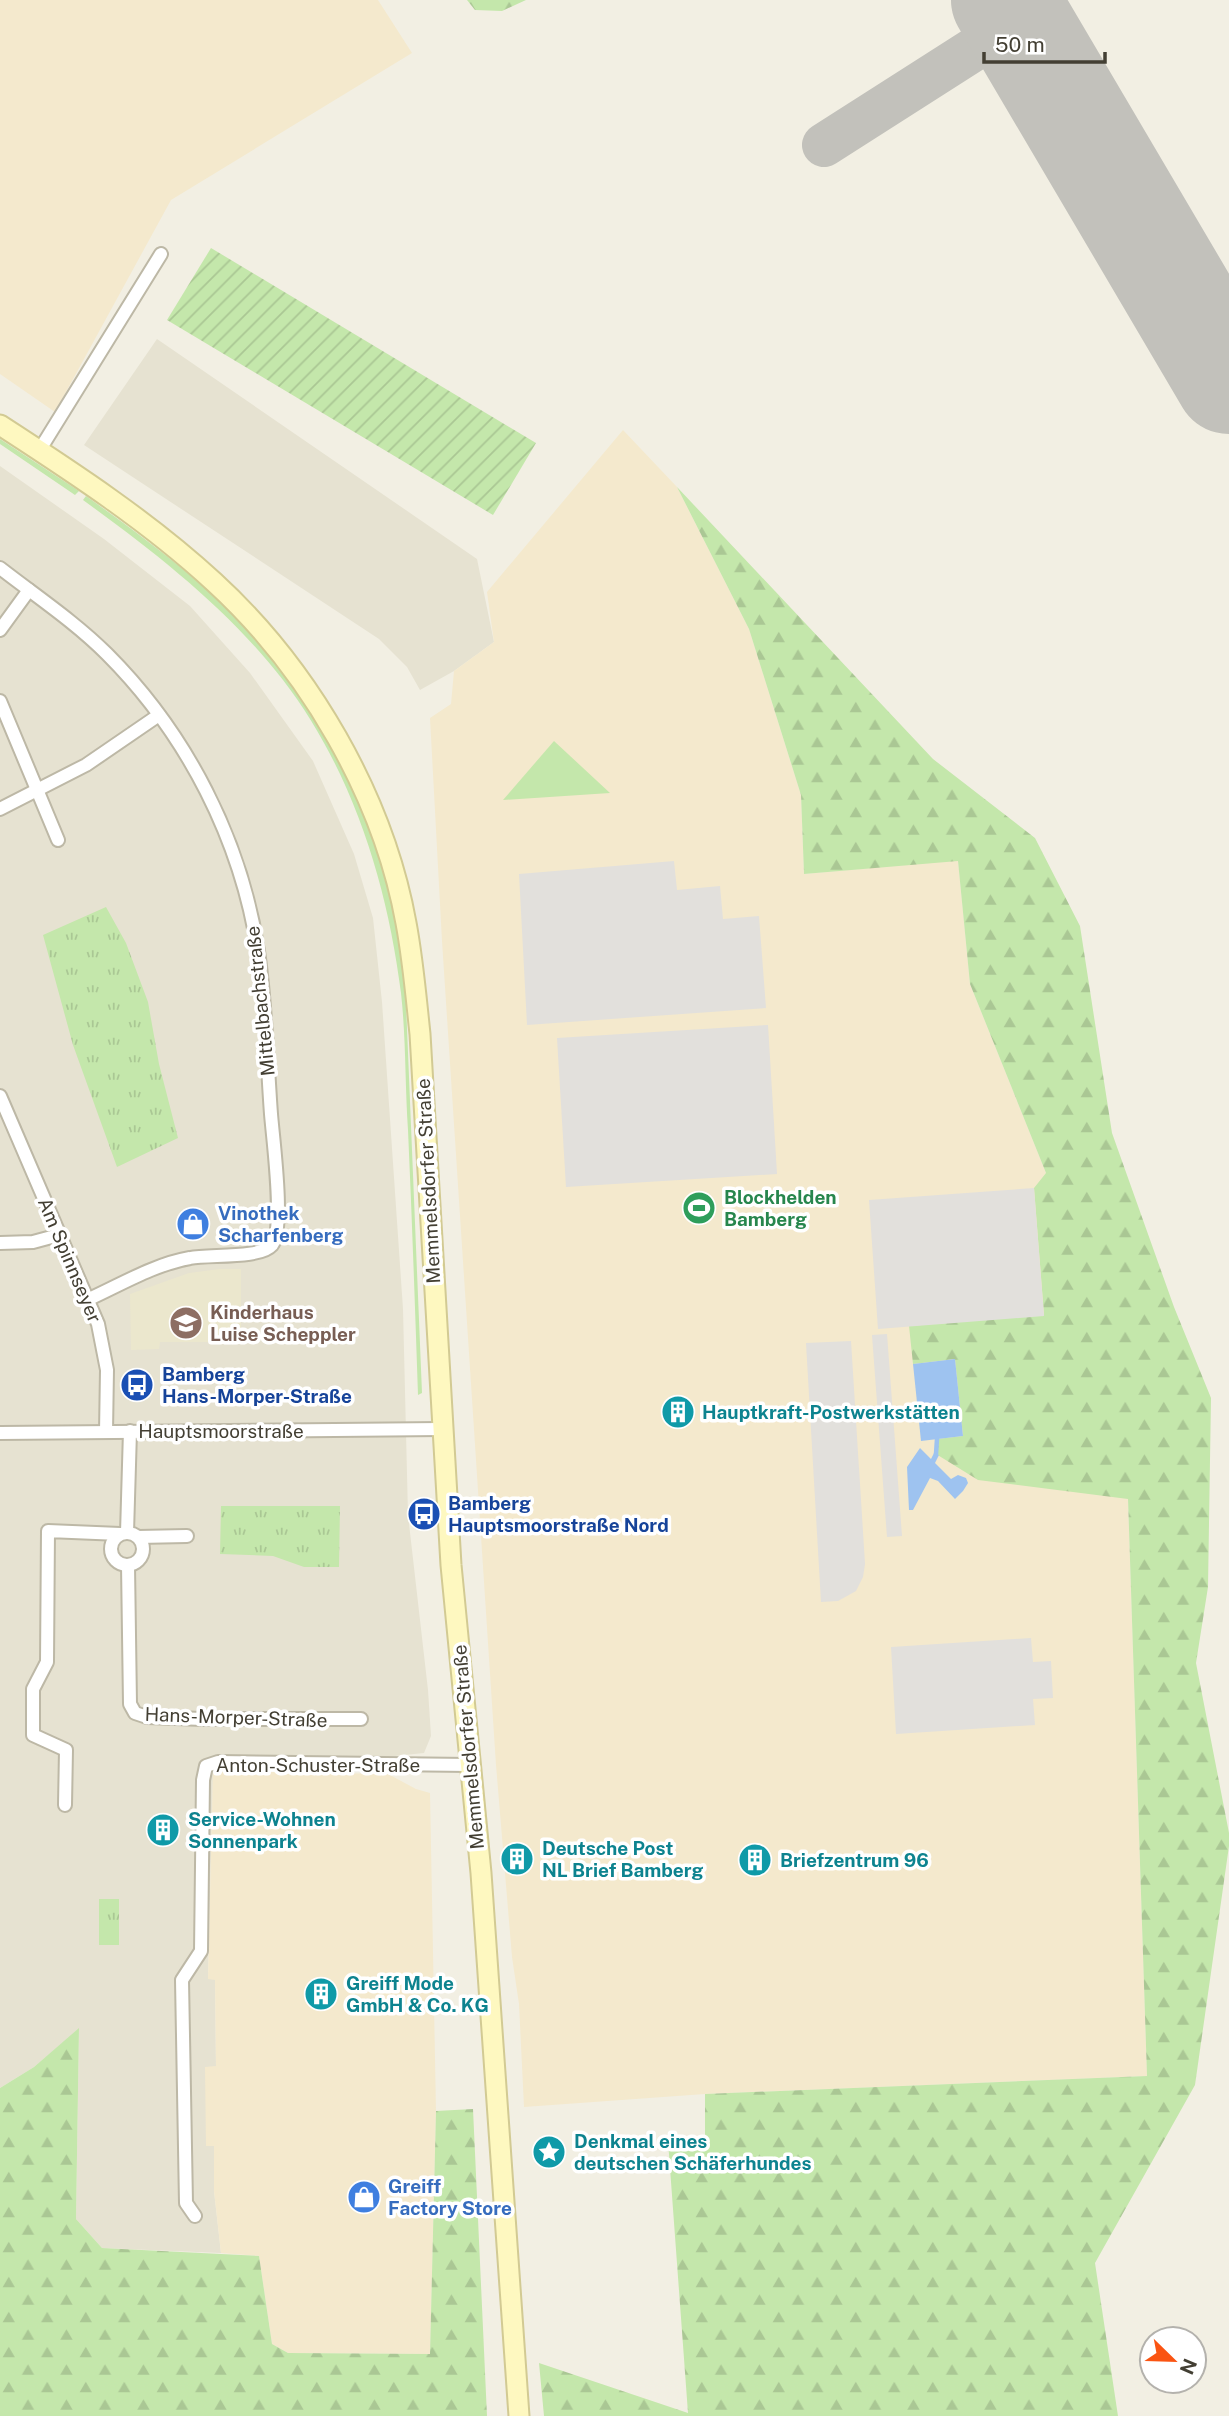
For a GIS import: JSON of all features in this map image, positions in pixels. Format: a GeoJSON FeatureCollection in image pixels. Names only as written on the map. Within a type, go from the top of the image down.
{"type":"FeatureCollection","features":[{"type":"Feature","properties":{"kind":"main road","name":"Memmelsdorfer Straße"},"geometry":{"type":"LineString","coordinates":[[0,425],[137,519],[204,573],[246,614],[311,695],[342,747],[365,794],[397,883],[414,972],[420,1034],[451,1565],[481,1872],[486,1976],[519,2416]]}},
{"type":"Feature","properties":{"kind":"street"},"geometry":{"type":"LineString","coordinates":[[39,452],[161,254]]}},
{"type":"Feature","properties":{"kind":"street","name":"Mittelbachstraße"},"geometry":{"type":"LineString","coordinates":[[0,568],[105,652],[159,715],[197,774],[231,844],[258,953],[278,1228],[274,1243],[262,1252],[190,1257],[87,1300]]}},
{"type":"Feature","properties":{"kind":"street"},"geometry":{"type":"LineString","coordinates":[[0,630],[29,590]]}},
{"type":"Feature","properties":{"kind":"street"},"geometry":{"type":"LineString","coordinates":[[0,701],[58,840]]}},
{"type":"Feature","properties":{"kind":"street"},"geometry":{"type":"LineString","coordinates":[[0,809],[86,765],[159,715]]}},
{"type":"Feature","properties":{"kind":"street","name":"Am Spinnseyer"},"geometry":{"type":"LineString","coordinates":[[0,1096],[98,1324],[105,1352],[106,1432]]}},
{"type":"Feature","properties":{"kind":"street"},"geometry":{"type":"LineString","coordinates":[[0,1242],[33,1242],[59,1235]]}},
{"type":"Feature","properties":{"kind":"street","name":"Hauptsmoorstraße"},"geometry":{"type":"LineString","coordinates":[[0,1433],[442,1429]]}},
{"type":"Feature","properties":{"kind":"street","name":"Hans-Morper-Straße"},"geometry":{"type":"LineString","coordinates":[[128,1565],[140,1559],[143,1549],[129,1535],[130,1431]]}},
{"type":"Feature","properties":{"kind":"street"},"geometry":{"type":"LineString","coordinates":[[65,1805],[66,1750],[33,1735],[33,1689],[47,1662],[48,1531],[187,1536]]}},
{"type":"Feature","properties":{"kind":"street","name":"Hans-Morper-Straße"},"geometry":{"type":"LineString","coordinates":[[128,1565],[115,1559],[111,1549],[112,1542],[129,1535]]}},
{"type":"Feature","properties":{"kind":"street","name":"Hans-Morper-Straße"},"geometry":{"type":"LineString","coordinates":[[128,1565],[130,1704],[135,1713],[148,1717],[203,1719],[361,1719]]}},
{"type":"Feature","properties":{"kind":"street","name":"Anton-Schuster-Straße"},"geometry":{"type":"LineString","coordinates":[[195,2216],[186,2203],[182,1980],[201,1951],[203,1780],[206,1766],[218,1762],[470,1765]]}},
{"type":"Feature","properties":{"kind":"shaded area"},"geometry":{"type":"Polygon","coordinates":[[[0,0],[378,0],[412,53],[171,200],[55,412],[0,374],[0,0]]]}},
{"type":"Feature","properties":{"kind":"shaded area"},"geometry":{"type":"Polygon","coordinates":[[[157,339],[477,559],[494,642],[454,671],[420,690],[407,667],[379,639],[84,445],[157,339]]]}},
{"type":"Feature","properties":{"kind":"shaded area"},"geometry":{"type":"Polygon","coordinates":[[[623,430],[677,487],[749,629],[801,795],[804,874],[958,860],[970,984],[1046,1173],[1128,1499],[1147,2076],[705,2094],[524,2107],[519,2004],[512,1957],[496,1765],[430,718],[451,704],[454,671],[494,642],[487,592],[623,430]]]}},
{"type":"Feature","properties":{"kind":"shaded area"},"geometry":{"type":"Polygon","coordinates":[[[0,466],[104,539],[190,606],[250,673],[313,761],[354,854],[373,918],[382,1002],[403,1309],[408,1515],[431,1736],[424,1753],[385,1757],[223,1755],[213,1771],[208,1979],[215,1979],[216,2067],[206,2067],[207,2146],[214,2146],[214,2191],[221,2253],[102,2248],[76,2219],[79,2029],[34,2067],[0,2088],[0,466]]]}},
{"type":"Feature","properties":{"kind":"shaded area"},"geometry":{"type":"Polygon","coordinates":[[[674,861],[677,890],[720,886],[723,919],[759,916],[766,1008],[527,1025],[519,874],[674,861]]]}},
{"type":"Feature","properties":{"kind":"shaded area"},"geometry":{"type":"Polygon","coordinates":[[[768,1025],[777,1174],[566,1187],[557,1038],[768,1025]]]}},
{"type":"Feature","properties":{"kind":"shaded area"},"geometry":{"type":"Polygon","coordinates":[[[1034,1188],[1044,1316],[878,1329],[869,1200],[1034,1188]]]}},
{"type":"Feature","properties":{"kind":"shaded area","name":"Kinderhaus Luise Scheppler"},"geometry":{"type":"Polygon","coordinates":[[[241,1269],[241,1342],[160,1342],[159,1349],[131,1350],[130,1294],[189,1273],[241,1269]]]}},
{"type":"Feature","properties":{"kind":"shaded area"},"geometry":{"type":"Polygon","coordinates":[[[887,1334],[902,1536],[887,1537],[872,1335],[887,1334]]]}},
{"type":"Feature","properties":{"kind":"shaded area"},"geometry":{"type":"Polygon","coordinates":[[[851,1341],[865,1564],[863,1577],[856,1591],[838,1601],[821,1602],[806,1343],[851,1341]]]}},
{"type":"Feature","properties":{"kind":"shaded area"},"geometry":{"type":"Polygon","coordinates":[[[1031,1638],[1033,1662],[1051,1661],[1053,1698],[1033,1699],[1035,1725],[896,1734],[891,1647],[1031,1638]]]}},
{"type":"Feature","properties":{"kind":"shaded area"},"geometry":{"type":"Polygon","coordinates":[[[213,1771],[388,1774],[416,1789],[430,1793],[436,2111],[430,2354],[288,2353],[272,2344],[259,2256],[221,2253],[214,2191],[214,2146],[206,2146],[205,2067],[216,2066],[215,1980],[208,1979],[213,1771]]]}},
{"type":"Feature","properties":{"kind":"green space"},"geometry":{"type":"Polygon","coordinates":[[[467,0],[526,0],[502,11],[475,10],[467,0]]]}},
{"type":"Feature","properties":{"kind":"green space"},"geometry":{"type":"Polygon","coordinates":[[[211,248],[536,443],[493,515],[167,320],[211,248]]]}},
{"type":"Feature","properties":{"kind":"green space"},"geometry":{"type":"Polygon","coordinates":[[[0,439],[79,491],[75,495],[0,444],[0,439]]]}},
{"type":"Feature","properties":{"kind":"green space"},"geometry":{"type":"Polygon","coordinates":[[[677,487],[933,759],[1035,838],[1080,926],[1112,1133],[1174,1307],[1211,1398],[1208,1587],[1196,1663],[1229,1833],[1229,1846],[1195,2085],[1095,2263],[1118,2416],[544,2416],[539,2363],[688,2413],[668,2141],[705,2137],[705,2094],[1147,2076],[1128,1499],[978,1480],[936,1454],[937,1439],[963,1436],[955,1359],[913,1364],[909,1326],[1044,1315],[1034,1188],[1046,1173],[970,984],[958,861],[804,874],[801,795],[749,629],[677,487]]]}},
{"type":"Feature","properties":{"kind":"green space"},"geometry":{"type":"Polygon","coordinates":[[[86,496],[194,579],[260,642],[289,679],[339,761],[376,850],[399,940],[406,1004],[422,1393],[418,1395],[401,993],[386,910],[363,829],[329,751],[283,680],[262,654],[190,583],[83,500],[86,496]]]}},
{"type":"Feature","properties":{"kind":"green space"},"geometry":{"type":"Polygon","coordinates":[[[554,741],[610,793],[503,800],[554,741]]]}},
{"type":"Feature","properties":{"kind":"green space"},"geometry":{"type":"Polygon","coordinates":[[[106,907],[126,943],[148,1002],[159,1064],[178,1138],[117,1167],[73,1045],[43,935],[106,907]]]}},
{"type":"Feature","properties":{"kind":"green space"},"geometry":{"type":"Polygon","coordinates":[[[221,1506],[340,1506],[339,1567],[304,1567],[273,1556],[220,1554],[221,1506]]]}},
{"type":"Feature","properties":{"kind":"green space"},"geometry":{"type":"Polygon","coordinates":[[[99,1899],[119,1899],[119,1945],[99,1945],[99,1899]]]}},
{"type":"Feature","properties":{"kind":"green space"},"geometry":{"type":"Polygon","coordinates":[[[79,2028],[76,2219],[102,2248],[259,2256],[272,2344],[288,2353],[430,2354],[436,2111],[473,2109],[487,2416],[0,2416],[0,2088],[34,2067],[79,2028]]]}},
{"type":"Feature","properties":{"kind":"water"},"geometry":{"type":"Polygon","coordinates":[[[955,1359],[963,1436],[921,1441],[913,1364],[955,1359]]]}},
{"type":"Feature","properties":{"kind":"water"},"geometry":{"type":"Polygon","coordinates":[[[920,1448],[931,1459],[934,1453],[939,1455],[935,1463],[951,1479],[958,1475],[966,1478],[968,1483],[955,1499],[938,1481],[930,1478],[913,1510],[909,1510],[907,1467],[920,1448]]]}},
{"type":"Feature","properties":{"kind":"waterway"},"geometry":{"type":"LineString","coordinates":[[936,1454],[937,1439]]}},
{"type":"Feature","properties":{"kind":"taxiway"},"geometry":{"type":"LineString","coordinates":[[1002,0],[1001,21],[990,39],[1006,38],[1018,41],[1041,60]]}},
{"type":"Feature","properties":{"kind":"taxiway"},"geometry":{"type":"LineString","coordinates":[[824,145],[990,39]]}},
{"type":"Feature","properties":{"kind":"runway"},"geometry":{"type":"LineString","coordinates":[[1005,0],[1229,380]]}},
{"type":"Feature","properties":{"kind":"place","name":"Blockhelden Bamberg"},"geometry":{"type":"Point","coordinates":[699,1208]}},
{"type":"Feature","properties":{"kind":"place","name":"Vinothek Scharfenberg"},"geometry":{"type":"Point","coordinates":[193,1224]}},
{"type":"Feature","properties":{"kind":"place","name":"Kinderhaus Luise Scheppler"},"geometry":{"type":"Point","coordinates":[186,1323]}},
{"type":"Feature","properties":{"kind":"place","name":"Bamberg Hans-Morper-Straße"},"geometry":{"type":"Point","coordinates":[137,1385]}},
{"type":"Feature","properties":{"kind":"place","name":"Hauptkraft-Postwerkstätten"},"geometry":{"type":"Point","coordinates":[678,1412]}},
{"type":"Feature","properties":{"kind":"place","name":"Bamberg Hauptsmoorstraße Nord"},"geometry":{"type":"Point","coordinates":[424,1514]}},
{"type":"Feature","properties":{"kind":"place","name":"Service-Wohnen Sonnenpark"},"geometry":{"type":"Point","coordinates":[163,1830]}},
{"type":"Feature","properties":{"kind":"place","name":"Deutsche Post NL Brief Bamberg"},"geometry":{"type":"Point","coordinates":[517,1859]}},
{"type":"Feature","properties":{"kind":"place","name":"Briefzentrum 96"},"geometry":{"type":"Point","coordinates":[755,1860]}},
{"type":"Feature","properties":{"kind":"place","name":"Greiff Mode GmbH & Co. KG"},"geometry":{"type":"Point","coordinates":[321,1994]}},
{"type":"Feature","properties":{"kind":"place","name":"Denkmal eines deutschen Schäferhundes"},"geometry":{"type":"Point","coordinates":[549,2152]}},
{"type":"Feature","properties":{"kind":"place","name":"Greiff Factory Store"},"geometry":{"type":"Point","coordinates":[364,2197]}}]}
